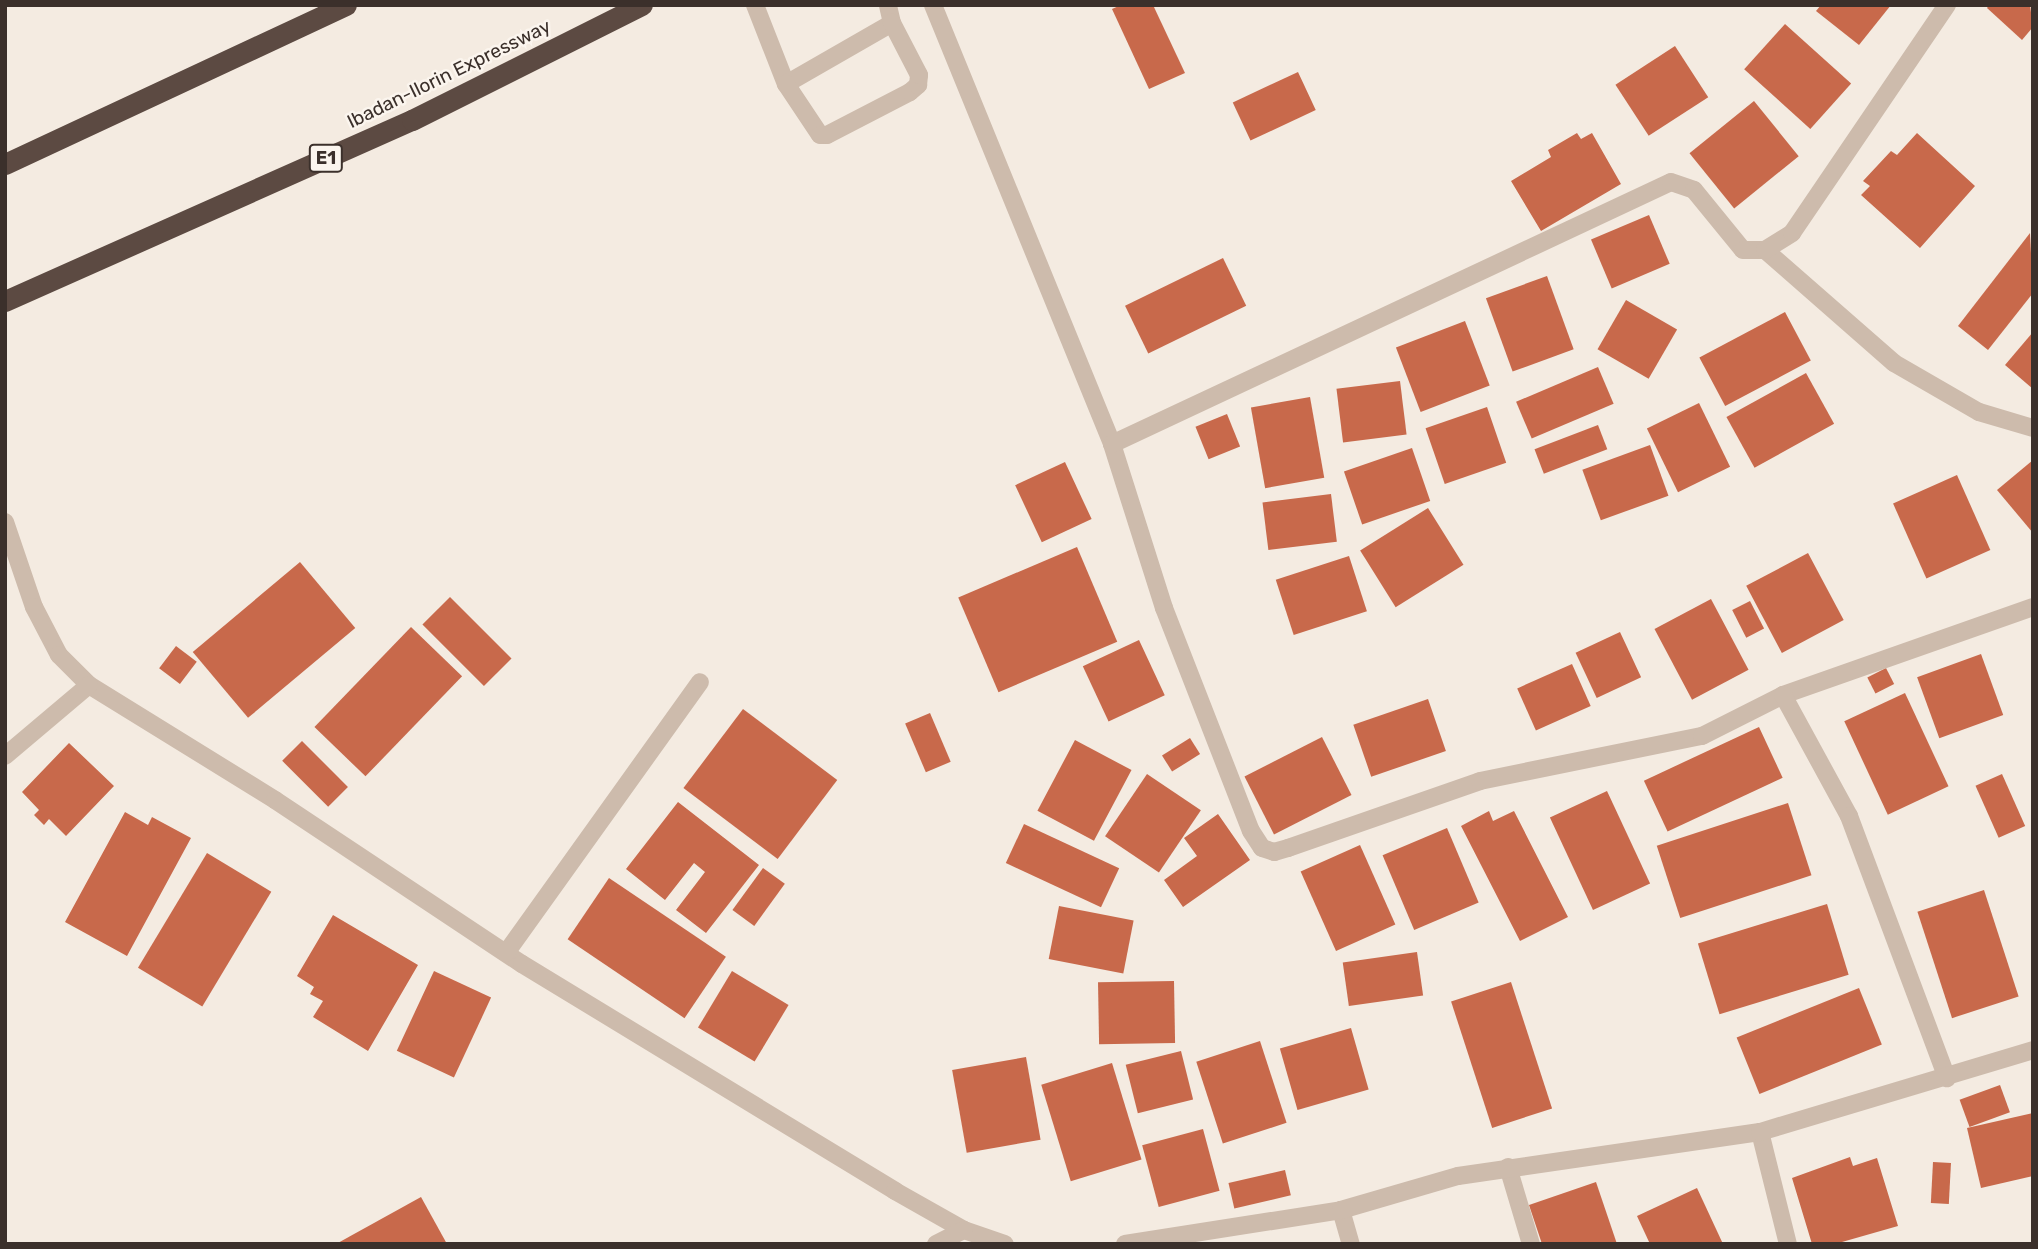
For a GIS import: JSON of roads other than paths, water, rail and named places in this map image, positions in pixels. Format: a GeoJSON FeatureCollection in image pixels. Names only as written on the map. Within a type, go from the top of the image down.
{"type":"FeatureCollection","features":[{"type":"Feature","properties":{"kind":"highway"},"geometry":{"type":"LineString","coordinates":[[5,164],[346,5]]}},
{"type":"Feature","properties":{"kind":"highway","name":"Ibadan-Ilorin Expressway"},"geometry":{"type":"LineString","coordinates":[[5,301],[412,120],[642,5]]}},
{"type":"Feature","properties":{"kind":"street"},"geometry":{"type":"LineString","coordinates":[[755,5],[786,84],[820,135],[827,135],[910,92],[918,85],[919,75],[892,23],[888,5]]}},
{"type":"Feature","properties":{"kind":"street"},"geometry":{"type":"LineString","coordinates":[[933,5],[1112,444],[1164,608],[1251,831],[1262,848],[1274,852],[1288,848],[1480,781],[1702,736],[1783,695],[2033,607]]}},
{"type":"Feature","properties":{"kind":"street"},"geometry":{"type":"LineString","coordinates":[[1112,444],[1671,182],[1694,190],[1743,250],[1765,250],[1792,233],[1947,5]]}},
{"type":"Feature","properties":{"kind":"street"},"geometry":{"type":"LineString","coordinates":[[786,84],[892,23]]}},
{"type":"Feature","properties":{"kind":"street"},"geometry":{"type":"LineString","coordinates":[[1765,250],[1894,363],[1979,412],[2033,428]]}},
{"type":"Feature","properties":{"kind":"street"},"geometry":{"type":"LineString","coordinates":[[5,522],[34,607],[53,643],[89,685],[275,800],[506,953],[964,1230],[1005,1244]]}},
{"type":"Feature","properties":{"kind":"street"},"geometry":{"type":"LineString","coordinates":[[506,953],[700,682]]}},
{"type":"Feature","properties":{"kind":"street"},"geometry":{"type":"LineString","coordinates":[[5,756],[89,685]]}},
{"type":"Feature","properties":{"kind":"street"},"geometry":{"type":"LineString","coordinates":[[1783,695],[1849,816],[1947,1078]]}},
{"type":"Feature","properties":{"kind":"street"},"geometry":{"type":"LineString","coordinates":[[1125,1244],[1341,1210],[1458,1176],[1508,1167],[1662,1149],[1760,1132],[2033,1050]]}},
{"type":"Feature","properties":{"kind":"street"},"geometry":{"type":"LineString","coordinates":[[1760,1132],[1788,1244]]}},
{"type":"Feature","properties":{"kind":"street"},"geometry":{"type":"LineString","coordinates":[[1508,1167],[1531,1244]]}},
{"type":"Feature","properties":{"kind":"street"},"geometry":{"type":"LineString","coordinates":[[1341,1210],[1351,1244]]}},
{"type":"Feature","properties":{"kind":"street"},"geometry":{"type":"LineString","coordinates":[[936,1244],[964,1230]]}}]}
